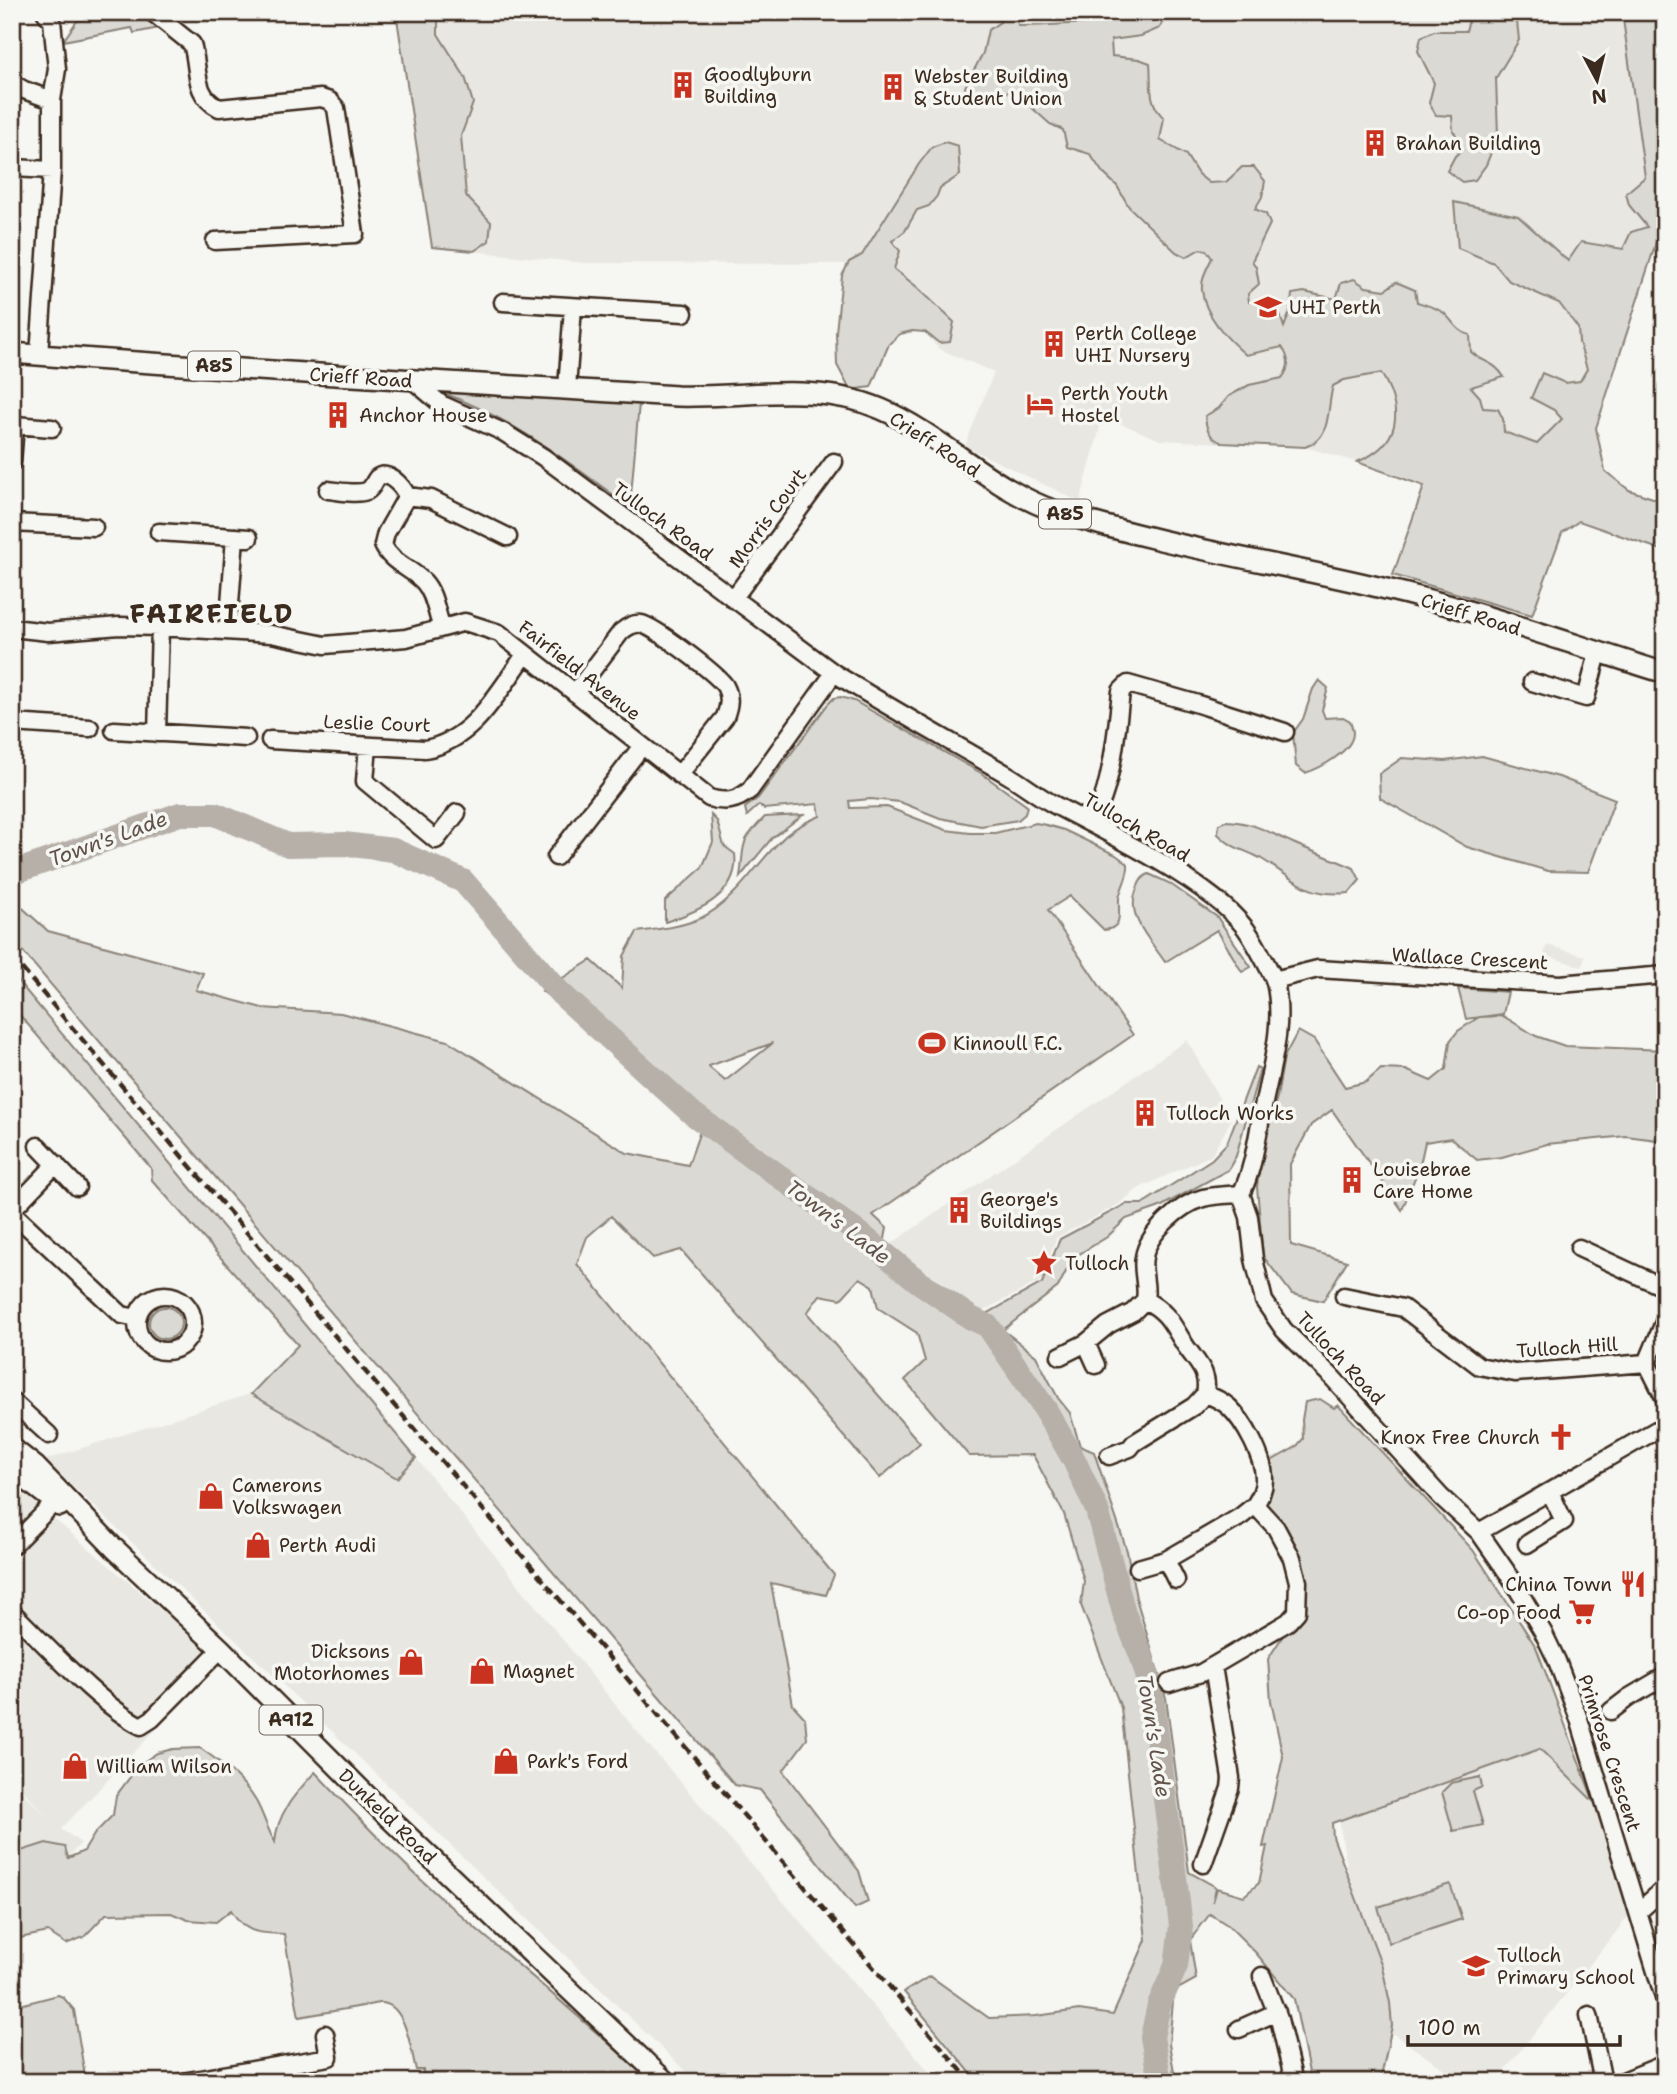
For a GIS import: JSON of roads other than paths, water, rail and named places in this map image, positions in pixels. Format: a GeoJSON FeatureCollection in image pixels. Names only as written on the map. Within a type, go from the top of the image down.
{"type":"FeatureCollection","features":[{"type":"Feature","properties":{"kind":"main road","name":"Crieff Road"},"geometry":{"type":"LineString","coordinates":[[12,353],[415,382],[467,382],[698,397],[800,392],[853,400],[881,409],[913,426],[1003,487],[1056,511],[1184,547],[1410,595],[1665,673]]}},
{"type":"Feature","properties":{"kind":"main road","name":"Dunkeld Road"},"geometry":{"type":"LineString","coordinates":[[12,1448],[36,1467],[114,1548],[221,1649],[387,1816],[666,2082]]}},
{"type":"Feature","properties":{"kind":"main road","name":"Dunkeld Road"},"geometry":{"type":"LineString","coordinates":[[12,1469],[114,1548]]}},
{"type":"Feature","properties":{"kind":"street"},"geometry":{"type":"LineString","coordinates":[[40,355],[52,170],[52,100],[57,69],[48,17],[66,12]]}},
{"type":"Feature","properties":{"kind":"street"},"geometry":{"type":"LineString","coordinates":[[152,12],[192,44],[200,92],[208,102],[219,108],[321,98],[331,101],[336,108],[355,234],[215,242]]}},
{"type":"Feature","properties":{"kind":"street"},"geometry":{"type":"LineString","coordinates":[[12,83],[52,100]]}},
{"type":"Feature","properties":{"kind":"street"},"geometry":{"type":"LineString","coordinates":[[12,168],[52,170]]}},
{"type":"Feature","properties":{"kind":"street"},"geometry":{"type":"LineString","coordinates":[[503,302],[684,313]]}},
{"type":"Feature","properties":{"kind":"street"},"geometry":{"type":"LineString","coordinates":[[567,388],[573,307]]}},
{"type":"Feature","properties":{"kind":"street","name":"Tulloch Road"},"geometry":{"type":"LineString","coordinates":[[415,382],[441,404],[503,432],[543,457],[834,673],[1183,877],[1228,909],[1250,934],[1275,980],[1277,1047],[1249,1177],[1241,1194],[1249,1217],[1254,1259],[1264,1301],[1284,1330],[1330,1375],[1441,1497],[1479,1532]]}},
{"type":"Feature","properties":{"kind":"street"},"geometry":{"type":"LineString","coordinates":[[12,462],[15,425],[52,428]]}},
{"type":"Feature","properties":{"kind":"street","name":"Morris Court"},"geometry":{"type":"LineString","coordinates":[[733,599],[834,462]]}},
{"type":"Feature","properties":{"kind":"street"},"geometry":{"type":"LineString","coordinates":[[328,490],[364,492],[371,488],[377,478],[384,476],[402,486],[407,496]]}},
{"type":"Feature","properties":{"kind":"street"},"geometry":{"type":"LineString","coordinates":[[407,496],[431,499],[508,537]]}},
{"type":"Feature","properties":{"kind":"street"},"geometry":{"type":"LineString","coordinates":[[407,496],[386,533],[383,545],[390,556],[428,586],[442,628]]}},
{"type":"Feature","properties":{"kind":"street"},"geometry":{"type":"LineString","coordinates":[[12,523],[94,527]]}},
{"type":"Feature","properties":{"kind":"street"},"geometry":{"type":"LineString","coordinates":[[159,532],[242,537],[228,631]]}},
{"type":"Feature","properties":{"kind":"street","name":"Fairfield Avenue"},"geometry":{"type":"LineString","coordinates":[[12,628],[48,632],[119,626],[160,627],[271,634],[325,645],[406,638],[465,622],[499,633],[709,798],[729,801],[741,798],[750,790],[834,673]]}},
{"type":"Feature","properties":{"kind":"street"},"geometry":{"type":"LineString","coordinates":[[575,693],[621,632],[630,626],[641,624],[654,629],[687,653],[724,684],[730,706],[725,717],[679,775]]}},
{"type":"Feature","properties":{"kind":"street"},"geometry":{"type":"LineString","coordinates":[[157,733],[160,627]]}},
{"type":"Feature","properties":{"kind":"street"},"geometry":{"type":"LineString","coordinates":[[1532,682],[1587,698],[1598,653]]}},
{"type":"Feature","properties":{"kind":"street","name":"Leslie Court"},"geometry":{"type":"LineString","coordinates":[[270,740],[425,749],[452,741],[474,723],[525,655]]}},
{"type":"Feature","properties":{"kind":"street"},"geometry":{"type":"LineString","coordinates":[[1088,822],[1095,818],[1102,801],[1112,760],[1121,691],[1128,684],[1285,732]]}},
{"type":"Feature","properties":{"kind":"street"},"geometry":{"type":"LineString","coordinates":[[12,723],[90,728]]}},
{"type":"Feature","properties":{"kind":"street"},"geometry":{"type":"LineString","coordinates":[[114,730],[246,738]]}},
{"type":"Feature","properties":{"kind":"street"},"geometry":{"type":"LineString","coordinates":[[368,746],[365,781],[436,839],[457,813]]}},
{"type":"Feature","properties":{"kind":"street"},"geometry":{"type":"LineString","coordinates":[[556,858],[642,746]]}},
{"type":"Feature","properties":{"kind":"street","name":"Wallace Crescent"},"geometry":{"type":"LineString","coordinates":[[1275,980],[1318,969],[1560,984],[1665,975]]}},
{"type":"Feature","properties":{"kind":"street"},"geometry":{"type":"LineString","coordinates":[[38,1146],[77,1187]]}},
{"type":"Feature","properties":{"kind":"street"},"geometry":{"type":"LineString","coordinates":[[56,1164],[12,1211],[122,1315],[137,1318]]}},
{"type":"Feature","properties":{"kind":"street"},"geometry":{"type":"LineString","coordinates":[[1060,1356],[1086,1343],[1108,1325],[1133,1312],[1145,1300],[1144,1256],[1148,1242],[1157,1229],[1199,1199],[1241,1194]]}},
{"type":"Feature","properties":{"kind":"street"},"geometry":{"type":"LineString","coordinates":[[1579,1248],[1665,1288]]}},
{"type":"Feature","properties":{"kind":"street","name":"Tulloch Hill"},"geometry":{"type":"LineString","coordinates":[[1344,1296],[1403,1308],[1479,1366],[1515,1373],[1647,1363]]}},
{"type":"Feature","properties":{"kind":"street"},"geometry":{"type":"LineString","coordinates":[[1109,1456],[1134,1455],[1134,1443],[1194,1406],[1205,1394],[1206,1377],[1201,1365],[1184,1344],[1169,1317],[1145,1300]]}},
{"type":"Feature","properties":{"kind":"street"},"geometry":{"type":"LineString","coordinates":[[1665,1320],[1647,1363],[1665,1399]]}},
{"type":"Feature","properties":{"kind":"street"},"geometry":{"type":"LineString","coordinates":[[1086,1343],[1096,1365]]}},
{"type":"Feature","properties":{"kind":"street"},"geometry":{"type":"LineString","coordinates":[[1138,1568],[1166,1560],[1240,1517],[1255,1505],[1263,1487],[1261,1458],[1238,1418],[1219,1400],[1205,1394]]}},
{"type":"Feature","properties":{"kind":"street"},"geometry":{"type":"LineString","coordinates":[[12,1401],[49,1435]]}},
{"type":"Feature","properties":{"kind":"street"},"geometry":{"type":"LineString","coordinates":[[1479,1532],[1665,1425]]}},
{"type":"Feature","properties":{"kind":"street"},"geometry":{"type":"LineString","coordinates":[[1527,1544],[1563,1521],[1550,1492]]}},
{"type":"Feature","properties":{"kind":"street"},"geometry":{"type":"LineString","coordinates":[[12,1546],[55,1502]]}},
{"type":"Feature","properties":{"kind":"street"},"geometry":{"type":"LineString","coordinates":[[1169,1683],[1201,1673],[1288,1622],[1299,1608],[1298,1582],[1292,1558],[1276,1528],[1255,1505]]}},
{"type":"Feature","properties":{"kind":"street","name":"Primrose Crescent"},"geometry":{"type":"LineString","coordinates":[[1479,1532],[1511,1578],[1557,1661],[1579,1719],[1665,2001]]}},
{"type":"Feature","properties":{"kind":"street"},"geometry":{"type":"LineString","coordinates":[[1166,1560],[1176,1580]]}},
{"type":"Feature","properties":{"kind":"street"},"geometry":{"type":"LineString","coordinates":[[12,1612],[93,1689],[141,1726],[152,1719],[221,1649]]}},
{"type":"Feature","properties":{"kind":"street"},"geometry":{"type":"LineString","coordinates":[[1203,1864],[1230,1788],[1231,1778],[1213,1666]]}},
{"type":"Feature","properties":{"kind":"street"},"geometry":{"type":"LineString","coordinates":[[1611,1711],[1665,1676]]}},
{"type":"Feature","properties":{"kind":"street"},"geometry":{"type":"LineString","coordinates":[[1638,1912],[1665,1888]]}},
{"type":"Feature","properties":{"kind":"street"},"geometry":{"type":"LineString","coordinates":[[1262,1976],[1277,2012],[1294,2082]]}},
{"type":"Feature","properties":{"kind":"street"},"geometry":{"type":"LineString","coordinates":[[1239,2029],[1277,2012]]}},
{"type":"Feature","properties":{"kind":"street"},"geometry":{"type":"LineString","coordinates":[[1589,2015],[1603,2082]]}},
{"type":"Feature","properties":{"kind":"street"},"geometry":{"type":"LineString","coordinates":[[182,2082],[260,2075],[329,2057],[325,2034]]}},
{"type":"Feature","properties":{"kind":"street"},"geometry":{"type":"LineString","coordinates":[[1621,2082],[1641,2078],[1665,2064]]}},
{"type":"Feature","properties":{"kind":"waterway","name":"Town's Lade"},"geometry":{"type":"LineString","coordinates":[[12,873],[180,814],[215,814],[288,845],[344,844],[393,850],[463,881],[560,993],[693,1114],[865,1238],[919,1282],[971,1318],[988,1326],[1045,1409],[1074,1460],[1097,1510],[1124,1613],[1151,1688],[1181,1926],[1176,1966],[1159,2005],[1152,2037],[1160,2082]]}},
{"type":"Feature","properties":{"kind":"railway"},"geometry":{"type":"LineString","coordinates":[[12,957],[971,2082]]}},
{"type":"Feature","properties":{"kind":"place","name":"Goodlyburn Building"},"geometry":{"type":"Point","coordinates":[683,85]}},
{"type":"Feature","properties":{"kind":"place","name":"Webster Building & Student Union"},"geometry":{"type":"Point","coordinates":[893,87]}},
{"type":"Feature","properties":{"kind":"place","name":"Brahan Building"},"geometry":{"type":"Point","coordinates":[1375,143]}},
{"type":"Feature","properties":{"kind":"place","name":"UHI Perth"},"geometry":{"type":"Point","coordinates":[1268,307]}},
{"type":"Feature","properties":{"kind":"place","name":"Perth College UHI Nursery"},"geometry":{"type":"Point","coordinates":[1054,344]}},
{"type":"Feature","properties":{"kind":"place","name":"Perth Youth Hostel"},"geometry":{"type":"Point","coordinates":[1040,404]}},
{"type":"Feature","properties":{"kind":"place","name":"Anchor House"},"geometry":{"type":"Point","coordinates":[338,415]}},
{"type":"Feature","properties":{"kind":"place","name":"Kinnoull F.C."},"geometry":{"type":"Point","coordinates":[932,1043]}},
{"type":"Feature","properties":{"kind":"place","name":"Tulloch Works"},"geometry":{"type":"Point","coordinates":[1145,1113]}},
{"type":"Feature","properties":{"kind":"place","name":"Louisebrae Care Home"},"geometry":{"type":"Point","coordinates":[1352,1180]}},
{"type":"Feature","properties":{"kind":"place","name":"George's Buildings"},"geometry":{"type":"Point","coordinates":[959,1210]}},
{"type":"Feature","properties":{"kind":"place","name":"Tulloch"},"geometry":{"type":"Point","coordinates":[1044,1263]}},
{"type":"Feature","properties":{"kind":"place","name":"Knox Free Church"},"geometry":{"type":"Point","coordinates":[1561,1437]}},
{"type":"Feature","properties":{"kind":"place","name":"Camerons Volkswagen"},"geometry":{"type":"Point","coordinates":[211,1496]}},
{"type":"Feature","properties":{"kind":"place","name":"Perth Audi"},"geometry":{"type":"Point","coordinates":[258,1545]}},
{"type":"Feature","properties":{"kind":"place","name":"China Town"},"geometry":{"type":"Point","coordinates":[1633,1584]}},
{"type":"Feature","properties":{"kind":"place","name":"Co-op Food"},"geometry":{"type":"Point","coordinates":[1582,1612]}},
{"type":"Feature","properties":{"kind":"place","name":"Dicksons Motorhomes"},"geometry":{"type":"Point","coordinates":[411,1662]}},
{"type":"Feature","properties":{"kind":"place","name":"Magnet"},"geometry":{"type":"Point","coordinates":[482,1671]}},
{"type":"Feature","properties":{"kind":"place","name":"Park's Ford"},"geometry":{"type":"Point","coordinates":[506,1761]}},
{"type":"Feature","properties":{"kind":"place","name":"William Wilson"},"geometry":{"type":"Point","coordinates":[75,1766]}},
{"type":"Feature","properties":{"kind":"place","name":"Tulloch Primary School"},"geometry":{"type":"Point","coordinates":[1476,1966]}},
{"type":"Feature","properties":{"kind":"district","name":"FAIRFIELD"},"geometry":{"type":"Point","coordinates":[212,614]}}]}
